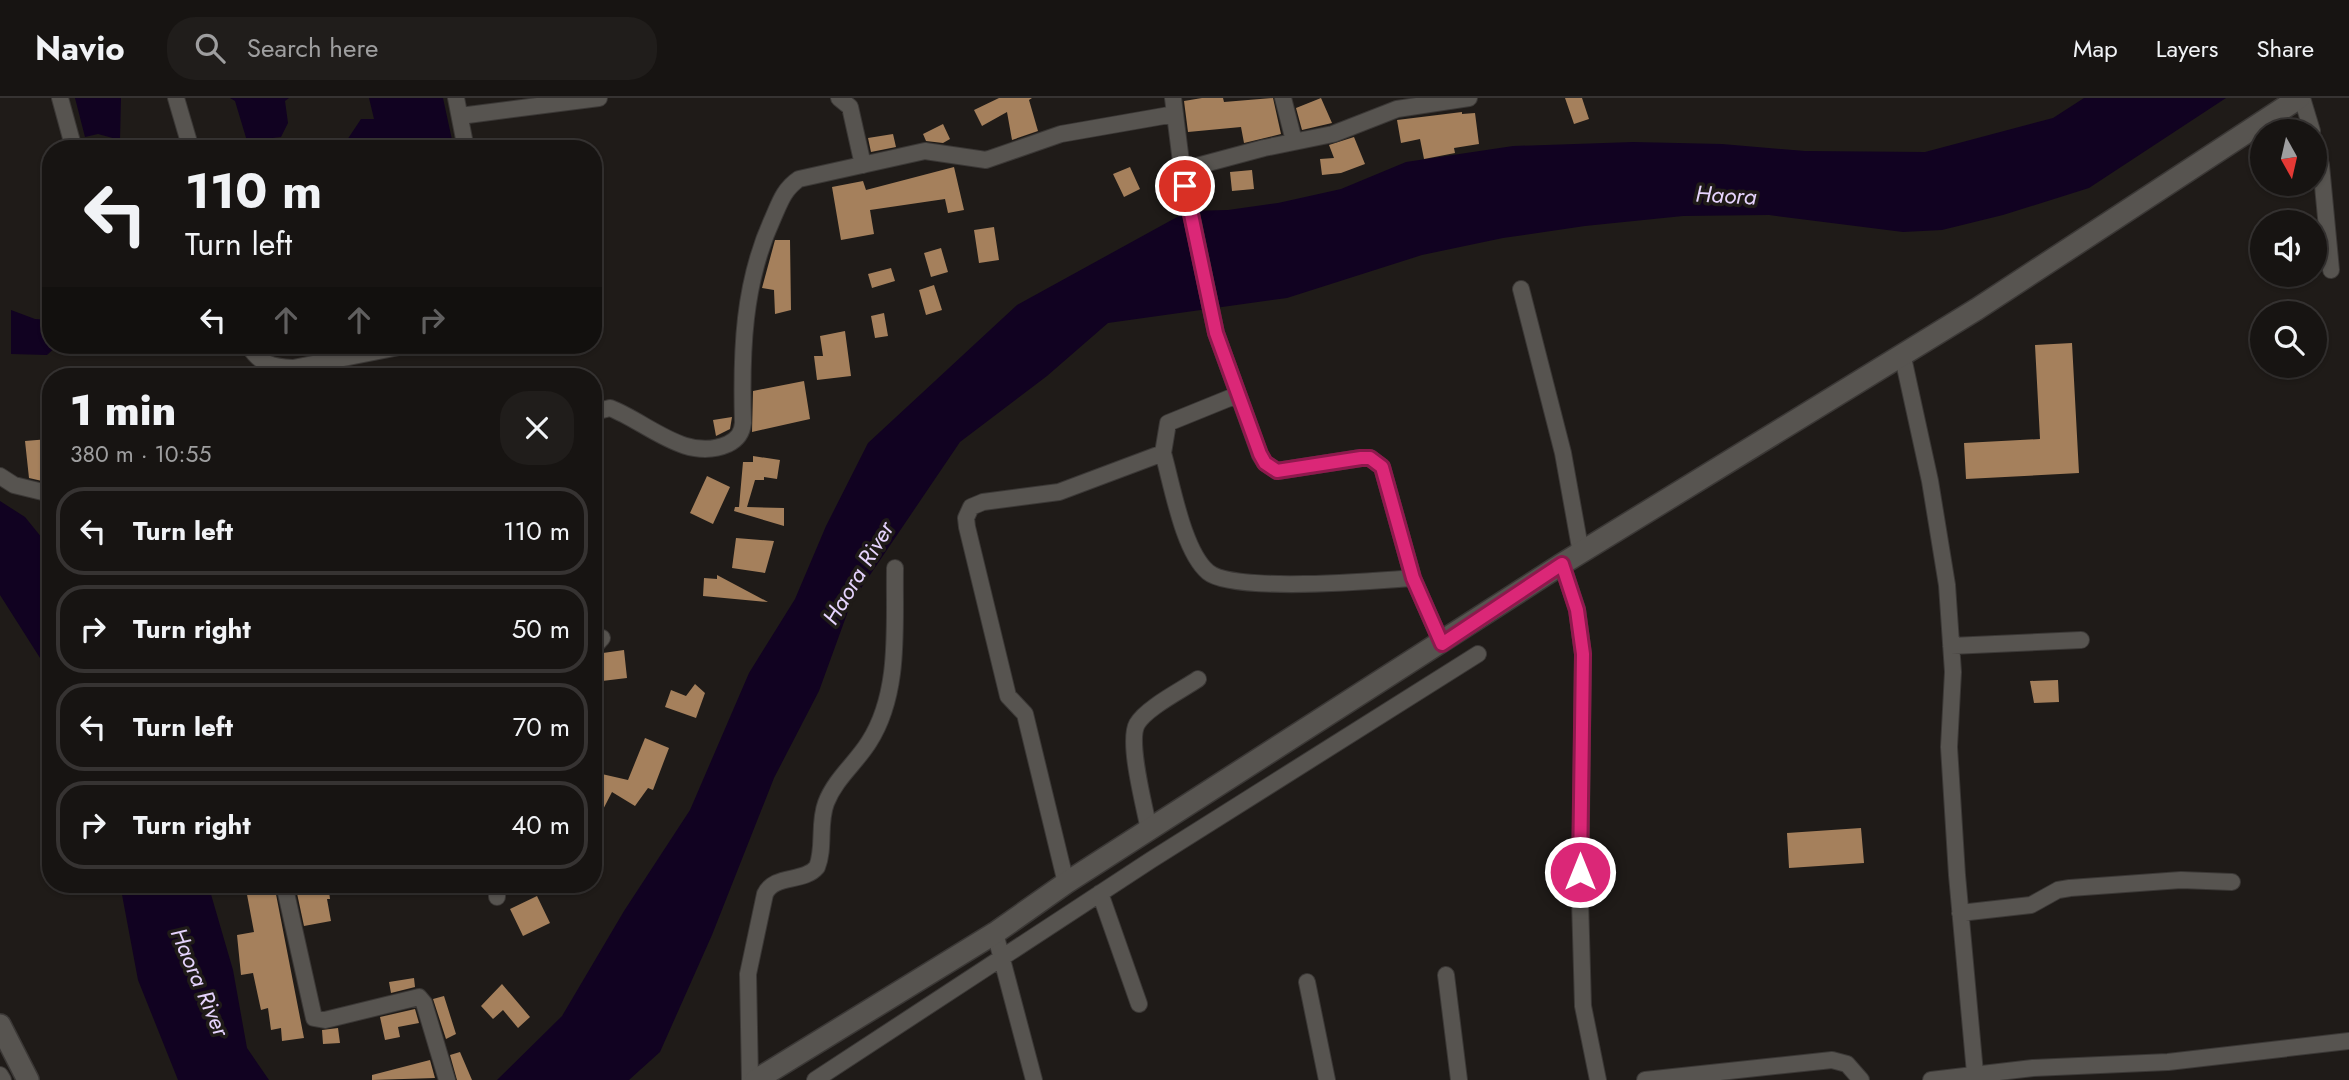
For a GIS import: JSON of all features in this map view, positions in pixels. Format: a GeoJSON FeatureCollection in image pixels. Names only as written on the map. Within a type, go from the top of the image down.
{"type":"FeatureCollection","features":[{"type":"Feature","properties":{"kind":"main road"},"geometry":{"type":"LineString","coordinates":[[756,1080],[995,933],[1066,883],[1442,644],[1581,552],[1977,309],[2300,98]]}},
{"type":"Feature","properties":{"kind":"main road"},"geometry":{"type":"LineString","coordinates":[[0,1025],[27,1080]]}},
{"type":"Feature","properties":{"kind":"street"},"geometry":{"type":"LineString","coordinates":[[60,98],[72,140]]}},
{"type":"Feature","properties":{"kind":"street"},"geometry":{"type":"LineString","coordinates":[[176,98],[188,140]]}},
{"type":"Feature","properties":{"kind":"street"},"geometry":{"type":"LineString","coordinates":[[456,98],[464,140]]}},
{"type":"Feature","properties":{"kind":"street"},"geometry":{"type":"LineString","coordinates":[[460,116],[599,98]]}},
{"type":"Feature","properties":{"kind":"street"},"geometry":{"type":"LineString","coordinates":[[839,98],[850,107],[863,165]]}},
{"type":"Feature","properties":{"kind":"street"},"geometry":{"type":"LineString","coordinates":[[1283,98],[1294,141]]}},
{"type":"Feature","properties":{"kind":"street"},"geometry":{"type":"LineString","coordinates":[[1182,170],[1294,141],[1333,134],[1397,109],[1469,98]]}},
{"type":"Feature","properties":{"kind":"street"},"geometry":{"type":"LineString","coordinates":[[2300,98],[2308,119]]}},
{"type":"Feature","properties":{"kind":"street"},"geometry":{"type":"LineString","coordinates":[[602,410],[610,408],[690,447],[723,446],[735,440],[742,432],[743,341],[748,293],[763,239],[784,193],[799,179],[925,151],[986,160],[1061,134],[1174,106],[1182,170],[1216,333],[1260,454],[1265,463],[1277,471],[1361,458],[1370,458],[1382,467],[1413,578],[1442,644]]}},
{"type":"Feature","properties":{"kind":"street"},"geometry":{"type":"LineString","coordinates":[[2324,196],[2331,270]]}},
{"type":"Feature","properties":{"kind":"street"},"geometry":{"type":"LineString","coordinates":[[1521,289],[1563,453],[1581,552]]}},
{"type":"Feature","properties":{"kind":"street"},"geometry":{"type":"LineString","coordinates":[[1902,353],[1942,548],[1953,685],[1948,727],[1960,913],[1975,1073]]}},
{"type":"Feature","properties":{"kind":"street"},"geometry":{"type":"LineString","coordinates":[[254,354],[260,362],[275,368],[293,368],[364,354]]}},
{"type":"Feature","properties":{"kind":"street"},"geometry":{"type":"LineString","coordinates":[[1237,395],[1168,423],[1164,453],[1195,555],[1206,571],[1219,579],[1256,584],[1413,578]]}},
{"type":"Feature","properties":{"kind":"street"},"geometry":{"type":"LineString","coordinates":[[1066,883],[1025,714],[1008,696],[967,527],[968,511],[984,502],[1067,490],[1164,453]]}},
{"type":"Feature","properties":{"kind":"street"},"geometry":{"type":"LineString","coordinates":[[0,476],[14,485],[42,492]]}},
{"type":"Feature","properties":{"kind":"street"},"geometry":{"type":"LineString","coordinates":[[1562,564],[1577,610],[1583,654],[1580,914],[1583,1006],[1598,1080]]}},
{"type":"Feature","properties":{"kind":"street"},"geometry":{"type":"LineString","coordinates":[[750,1080],[748,974],[765,894],[772,885],[809,874],[817,867],[825,806],[832,790],[870,741],[880,718],[891,676],[895,568]]}},
{"type":"Feature","properties":{"kind":"street"},"geometry":{"type":"LineString","coordinates":[[1951,646],[2081,640]]}},
{"type":"Feature","properties":{"kind":"street"},"geometry":{"type":"LineString","coordinates":[[815,1080],[836,1074],[1100,893],[1478,654]]}},
{"type":"Feature","properties":{"kind":"street"},"geometry":{"type":"LineString","coordinates":[[1149,830],[1134,743],[1135,727],[1142,717],[1198,679]]}},
{"type":"Feature","properties":{"kind":"street"},"geometry":{"type":"LineString","coordinates":[[1960,913],[2031,905],[2057,890],[2070,888],[2181,880],[2232,882]]}},
{"type":"Feature","properties":{"kind":"street"},"geometry":{"type":"LineString","coordinates":[[286,893],[314,1018],[325,1020],[419,997],[424,1003],[447,1080]]}},
{"type":"Feature","properties":{"kind":"street"},"geometry":{"type":"LineString","coordinates":[[1100,893],[1139,1004]]}},
{"type":"Feature","properties":{"kind":"street"},"geometry":{"type":"LineString","coordinates":[[995,933],[1034,1080]]}},
{"type":"Feature","properties":{"kind":"street"},"geometry":{"type":"LineString","coordinates":[[1446,975],[1460,1080]]}},
{"type":"Feature","properties":{"kind":"street"},"geometry":{"type":"LineString","coordinates":[[1307,982],[1327,1080]]}},
{"type":"Feature","properties":{"kind":"street"},"geometry":{"type":"LineString","coordinates":[[1931,1080],[1975,1073],[2112,1073],[2348,1044]]}},
{"type":"Feature","properties":{"kind":"street"},"geometry":{"type":"LineString","coordinates":[[1645,1080],[1832,1060],[1847,1064],[1861,1080]]}},
{"type":"Feature","properties":{"kind":"street"},"geometry":{"type":"LineString","coordinates":[[0,1075],[3,1080]]}},
{"type":"Feature","properties":{"kind":"water"},"geometry":{"type":"Polygon","coordinates":[[[75,98],[121,98],[120,140],[98,134],[85,137],[75,98]]]}},
{"type":"Feature","properties":{"kind":"water"},"geometry":{"type":"Polygon","coordinates":[[[230,98],[289,98],[285,101],[288,123],[281,137],[247,140],[235,101],[230,98]]]}},
{"type":"Feature","properties":{"kind":"water"},"geometry":{"type":"Polygon","coordinates":[[[369,98],[443,98],[452,140],[347,140],[361,119],[374,119],[369,98]]]}},
{"type":"Feature","properties":{"kind":"water"},"geometry":{"type":"Polygon","coordinates":[[[2084,98],[2226,98],[2089,188],[2003,215],[1942,230],[1903,232],[1769,215],[1683,216],[1585,226],[1503,238],[1422,255],[1287,298],[1108,323],[1047,376],[960,442],[851,603],[819,691],[774,778],[712,935],[660,1052],[629,1080],[497,1080],[562,1016],[624,911],[690,810],[749,673],[795,599],[826,526],[868,443],[1017,305],[1188,211],[1228,210],[1278,203],[1341,189],[1406,162],[1513,146],[1633,142],[1722,144],[1805,151],[1925,152],[2053,118],[2084,98]]]}},
{"type":"Feature","properties":{"kind":"water"},"geometry":{"type":"Polygon","coordinates":[[[11,310],[42,319],[42,354],[48,354],[47,355],[11,354],[11,310]]]}},
{"type":"Feature","properties":{"kind":"water"},"geometry":{"type":"Polygon","coordinates":[[[0,501],[25,517],[42,538],[42,661],[0,595],[0,501]]]}},
{"type":"Feature","properties":{"kind":"water","name":"Haora River"},"geometry":{"type":"Polygon","coordinates":[[[122,893],[211,893],[233,970],[247,1048],[269,1080],[178,1080],[138,980],[122,893]]]}},
{"type":"Feature","properties":{"kind":"building"},"geometry":{"type":"Polygon","coordinates":[[[999,98],[1032,98],[1029,100],[1038,131],[1012,140],[1007,112],[982,126],[974,110],[999,98]]]}},
{"type":"Feature","properties":{"kind":"building"},"geometry":{"type":"Polygon","coordinates":[[[1223,98],[1224,102],[1273,98],[1281,134],[1244,143],[1241,127],[1188,132],[1184,101],[1223,98]]]}},
{"type":"Feature","properties":{"kind":"building"},"geometry":{"type":"Polygon","coordinates":[[[1321,98],[1332,123],[1302,130],[1296,108],[1321,98]]]}},
{"type":"Feature","properties":{"kind":"building"},"geometry":{"type":"Polygon","coordinates":[[[1565,98],[1582,98],[1589,119],[1574,124],[1565,98]]]}},
{"type":"Feature","properties":{"kind":"building"},"geometry":{"type":"Polygon","coordinates":[[[1462,112],[1475,113],[1479,144],[1454,148],[1455,153],[1424,159],[1420,139],[1401,143],[1397,120],[1462,112]]]}},
{"type":"Feature","properties":{"kind":"building"},"geometry":{"type":"Polygon","coordinates":[[[943,124],[950,139],[943,143],[926,141],[923,134],[943,124]]]}},
{"type":"Feature","properties":{"kind":"building"},"geometry":{"type":"Polygon","coordinates":[[[893,134],[896,147],[871,152],[868,138],[893,134]]]}},
{"type":"Feature","properties":{"kind":"building"},"geometry":{"type":"Polygon","coordinates":[[[1354,137],[1365,164],[1341,173],[1322,175],[1320,159],[1334,158],[1329,145],[1354,137]]]}},
{"type":"Feature","properties":{"kind":"building"},"geometry":{"type":"Polygon","coordinates":[[[954,167],[964,210],[948,213],[945,199],[870,210],[874,234],[841,240],[832,187],[863,181],[866,190],[954,167]]]}},
{"type":"Feature","properties":{"kind":"building"},"geometry":{"type":"Polygon","coordinates":[[[1130,167],[1140,189],[1124,197],[1113,174],[1130,167]]]}},
{"type":"Feature","properties":{"kind":"building"},"geometry":{"type":"Polygon","coordinates":[[[1252,170],[1254,189],[1232,191],[1230,172],[1252,170]]]}},
{"type":"Feature","properties":{"kind":"building"},"geometry":{"type":"Polygon","coordinates":[[[994,227],[999,260],[979,263],[974,230],[994,227]]]}},
{"type":"Feature","properties":{"kind":"building"},"geometry":{"type":"Polygon","coordinates":[[[775,240],[790,240],[791,310],[775,314],[774,290],[762,288],[775,240]]]}},
{"type":"Feature","properties":{"kind":"building"},"geometry":{"type":"Polygon","coordinates":[[[941,248],[948,272],[931,277],[924,253],[941,248]]]}},
{"type":"Feature","properties":{"kind":"building"},"geometry":{"type":"Polygon","coordinates":[[[891,268],[895,281],[872,288],[868,274],[891,268]]]}},
{"type":"Feature","properties":{"kind":"building"},"geometry":{"type":"Polygon","coordinates":[[[934,285],[942,310],[926,315],[919,290],[934,285]]]}},
{"type":"Feature","properties":{"kind":"building"},"geometry":{"type":"Polygon","coordinates":[[[884,313],[888,336],[875,338],[871,316],[884,313]]]}},
{"type":"Feature","properties":{"kind":"building"},"geometry":{"type":"Polygon","coordinates":[[[845,331],[851,376],[817,380],[814,356],[823,356],[820,336],[845,331]]]}},
{"type":"Feature","properties":{"kind":"building"},"geometry":{"type":"Polygon","coordinates":[[[2072,343],[2079,473],[1966,479],[1964,443],[2040,439],[2035,345],[2072,343]]]}},
{"type":"Feature","properties":{"kind":"building"},"geometry":{"type":"Polygon","coordinates":[[[804,381],[810,419],[752,432],[753,391],[804,381]]]}},
{"type":"Feature","properties":{"kind":"building"},"geometry":{"type":"Polygon","coordinates":[[[732,417],[730,429],[716,436],[713,420],[732,417]]]}},
{"type":"Feature","properties":{"kind":"building"},"geometry":{"type":"Polygon","coordinates":[[[42,440],[42,481],[29,478],[25,441],[42,440]]]}},
{"type":"Feature","properties":{"kind":"building"},"geometry":{"type":"Polygon","coordinates":[[[753,456],[780,460],[777,479],[764,477],[764,480],[755,480],[747,507],[784,508],[784,526],[734,511],[735,507],[739,507],[743,462],[753,462],[753,456]]]}},
{"type":"Feature","properties":{"kind":"building"},"geometry":{"type":"Polygon","coordinates":[[[707,476],[730,487],[713,524],[690,513],[707,476]]]}},
{"type":"Feature","properties":{"kind":"building"},"geometry":{"type":"Polygon","coordinates":[[[736,538],[774,541],[765,573],[732,568],[736,538]]]}},
{"type":"Feature","properties":{"kind":"building"},"geometry":{"type":"Polygon","coordinates":[[[717,575],[768,602],[703,596],[704,578],[717,579],[717,575]]]}},
{"type":"Feature","properties":{"kind":"building"},"geometry":{"type":"Polygon","coordinates":[[[624,650],[627,678],[602,681],[603,653],[624,650]]]}},
{"type":"Feature","properties":{"kind":"building"},"geometry":{"type":"Polygon","coordinates":[[[2058,680],[2059,702],[2034,703],[2030,681],[2058,680]]]}},
{"type":"Feature","properties":{"kind":"building"},"geometry":{"type":"Polygon","coordinates":[[[695,684],[705,693],[696,718],[665,707],[671,690],[686,696],[695,684]]]}},
{"type":"Feature","properties":{"kind":"building"},"geometry":{"type":"Polygon","coordinates":[[[645,738],[669,748],[653,790],[648,788],[635,806],[612,792],[602,811],[602,774],[628,780],[645,738]]]}},
{"type":"Feature","properties":{"kind":"building"},"geometry":{"type":"Polygon","coordinates":[[[1861,828],[1864,863],[1789,868],[1787,833],[1861,828]]]}},
{"type":"Feature","properties":{"kind":"building"},"geometry":{"type":"Polygon","coordinates":[[[247,893],[276,893],[304,1038],[282,1041],[281,1028],[271,1030],[268,1008],[261,1010],[253,973],[241,975],[237,935],[254,932],[247,893]]]}},
{"type":"Feature","properties":{"kind":"building"},"geometry":{"type":"Polygon","coordinates":[[[297,893],[329,893],[330,899],[327,899],[331,921],[304,926],[297,893]]]}},
{"type":"Feature","properties":{"kind":"building"},"geometry":{"type":"Polygon","coordinates":[[[537,896],[550,923],[523,936],[510,909],[537,896]]]}},
{"type":"Feature","properties":{"kind":"building"},"geometry":{"type":"Polygon","coordinates":[[[414,978],[415,987],[391,993],[389,982],[414,978]]]}},
{"type":"Feature","properties":{"kind":"building"},"geometry":{"type":"Polygon","coordinates":[[[502,984],[530,1017],[518,1028],[503,1010],[493,1019],[481,1006],[502,984]]]}},
{"type":"Feature","properties":{"kind":"building"},"geometry":{"type":"Polygon","coordinates":[[[444,996],[456,1034],[446,1039],[433,999],[444,996]]]}},
{"type":"Feature","properties":{"kind":"building"},"geometry":{"type":"Polygon","coordinates":[[[415,1009],[419,1023],[398,1027],[400,1037],[385,1040],[380,1017],[415,1009]]]}},
{"type":"Feature","properties":{"kind":"building"},"geometry":{"type":"Polygon","coordinates":[[[338,1028],[340,1043],[323,1044],[322,1030],[338,1028]]]}},
{"type":"Feature","properties":{"kind":"building"},"geometry":{"type":"Polygon","coordinates":[[[460,1052],[472,1080],[457,1080],[450,1055],[460,1052]]]}},
{"type":"Feature","properties":{"kind":"building"},"geometry":{"type":"Polygon","coordinates":[[[430,1060],[435,1078],[372,1080],[372,1075],[430,1060]]]}},
{"type":"Feature","properties":{"kind":"route"},"geometry":{"type":"LineString","coordinates":[[1185,186],[1216,333],[1237,395],[1265,463],[1277,471],[1285,472],[1370,458],[1382,467],[1387,477],[1413,578],[1442,644],[1562,564],[1577,610],[1583,654],[1580,872]]}},
{"type":"Feature","properties":{"kind":"water label","name":"Haora"},"geometry":{"type":"Point","coordinates":[1726,195]}}]}
